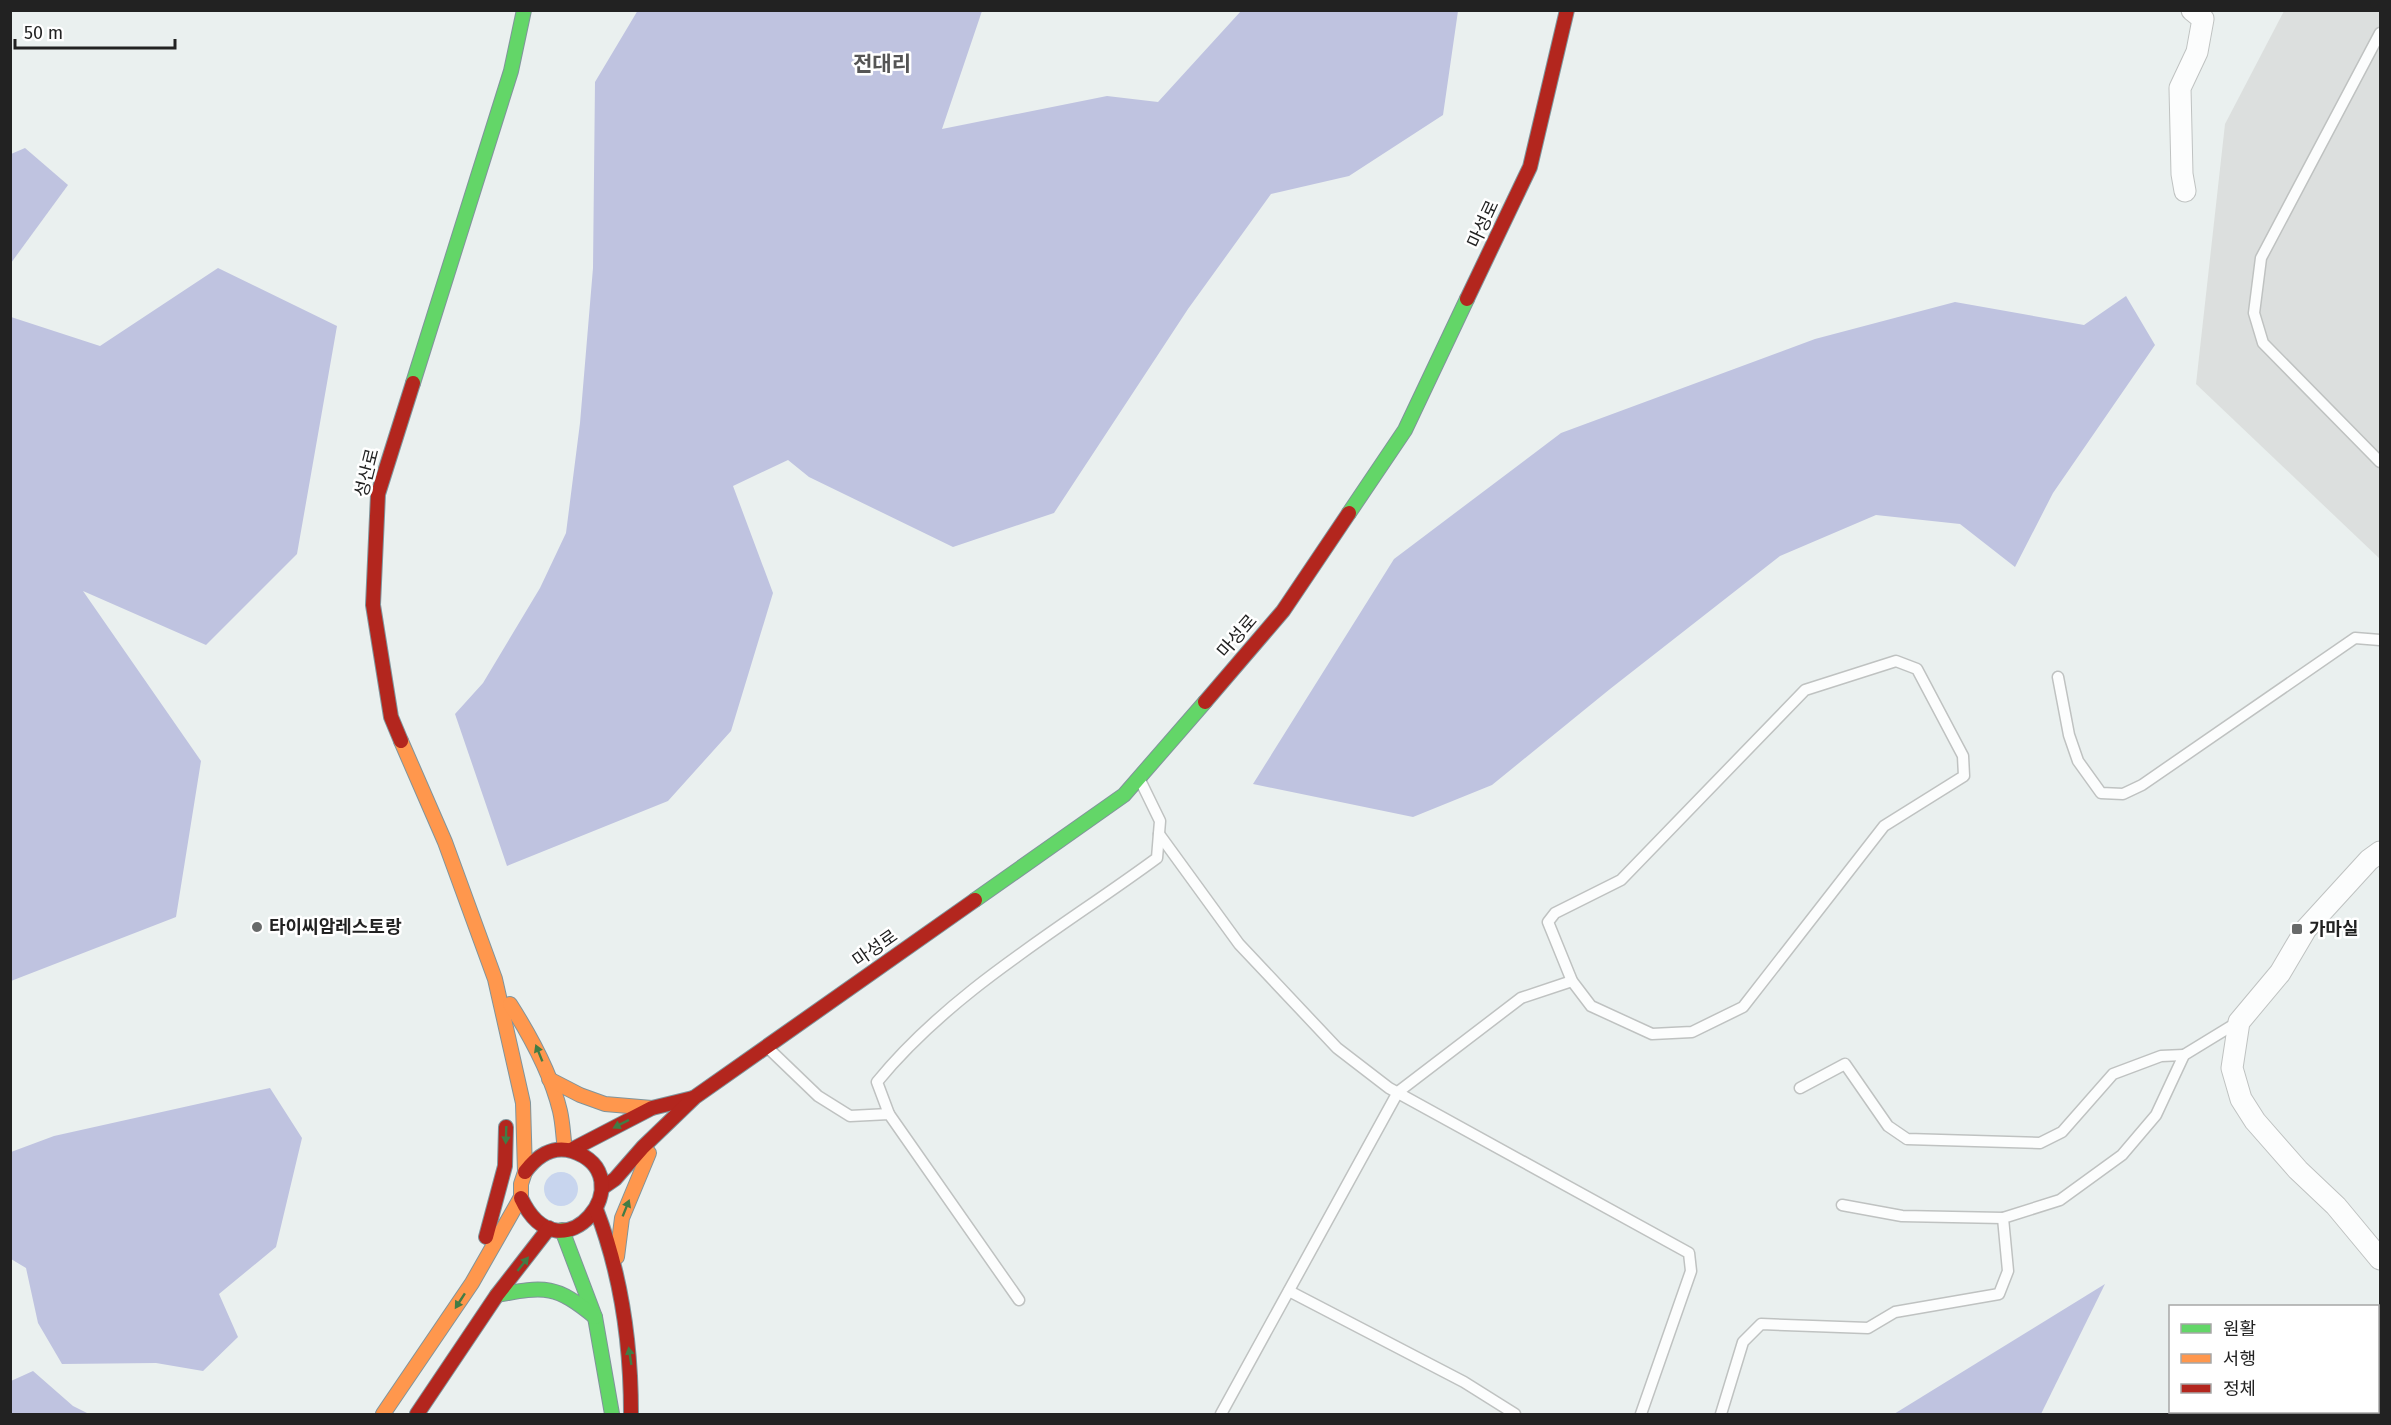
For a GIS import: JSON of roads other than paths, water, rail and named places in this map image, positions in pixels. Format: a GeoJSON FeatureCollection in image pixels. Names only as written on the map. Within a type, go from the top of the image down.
{"type":"FeatureCollection","features":[{"type":"Feature","properties":{"kind":"main road","name":"성산로"},"geometry":{"type":"LineString","coordinates":[[495,979],[445,842],[392,717],[373,605],[378,494],[512,71],[524,10]]}},
{"type":"Feature","properties":{"kind":"main road","name":"마성로"},"geometry":{"type":"LineString","coordinates":[[695,1097],[1124,795],[1283,610],[1404,430],[1530,167],[1567,10]]}},
{"type":"Feature","properties":{"kind":"main road"},"geometry":{"type":"LineString","coordinates":[[495,979],[523,1103],[525,1172]]}},
{"type":"Feature","properties":{"kind":"main road"},"geometry":{"type":"LineString","coordinates":[[495,979],[536,1045],[560,1108],[568,1150]]}},
{"type":"Feature","properties":{"kind":"main road"},"geometry":{"type":"LineString","coordinates":[[472,1283],[505,1166],[509,1035]]}},
{"type":"Feature","properties":{"kind":"main road"},"geometry":{"type":"LineString","coordinates":[[549,1079],[580,1095],[605,1104],[652,1108]]}},
{"type":"Feature","properties":{"kind":"main road"},"geometry":{"type":"LineString","coordinates":[[568,1150],[652,1108],[695,1097]]}},
{"type":"Feature","properties":{"kind":"main road"},"geometry":{"type":"LineString","coordinates":[[602,1188],[615,1179],[643,1147],[656,1137],[695,1097]]}},
{"type":"Feature","properties":{"kind":"main road"},"geometry":{"type":"LineString","coordinates":[[616,1265],[622,1218],[656,1137]]}},
{"type":"Feature","properties":{"kind":"main road"},"geometry":{"type":"LineString","coordinates":[[568,1150],[583,1155],[592,1164],[599,1175],[602,1188],[596,1209],[588,1220],[576,1228],[556,1229],[536,1221],[527,1210],[521,1197],[521,1184],[525,1172],[535,1159],[549,1151],[568,1150]]}},
{"type":"Feature","properties":{"kind":"main road"},"geometry":{"type":"LineString","coordinates":[[383,1414],[472,1283],[521,1197]]}},
{"type":"Feature","properties":{"kind":"main road"},"geometry":{"type":"LineString","coordinates":[[596,1209],[616,1265],[632,1366],[631,1414]]}},
{"type":"Feature","properties":{"kind":"main road"},"geometry":{"type":"LineString","coordinates":[[417,1414],[497,1294],[556,1229]]}},
{"type":"Feature","properties":{"kind":"main road"},"geometry":{"type":"LineString","coordinates":[[556,1229],[595,1317],[612,1414]]}},
{"type":"Feature","properties":{"kind":"main road"},"geometry":{"type":"LineString","coordinates":[[497,1294],[532,1290],[552,1291],[568,1296],[595,1317]]}},
{"type":"Feature","properties":{"kind":"street"},"geometry":{"type":"LineString","coordinates":[[2185,191],[2182,174],[2180,88],[2197,52],[2203,19],[2192,10]]}},
{"type":"Feature","properties":{"kind":"street"},"geometry":{"type":"LineString","coordinates":[[2380,852],[2369,860],[2306,929],[2280,973],[2239,1022],[2232,1068],[2241,1099],[2255,1121],[2298,1170],[2336,1206],[2380,1259]]}},
{"type":"Feature","properties":{"kind":"lane"},"geometry":{"type":"LineString","coordinates":[[2380,33],[2261,258],[2254,313],[2262,343],[2380,462]]}},
{"type":"Feature","properties":{"kind":"lane"},"geometry":{"type":"LineString","coordinates":[[2058,677],[2069,735],[2078,762],[2101,793],[2123,794],[2142,784],[2355,638],[2380,640]]}},
{"type":"Feature","properties":{"kind":"lane"},"geometry":{"type":"LineString","coordinates":[[1896,661],[1917,669],[1963,756],[1964,776],[1884,826],[1743,1006],[1692,1032],[1652,1034],[1591,1006],[1572,981],[1548,922],[1555,913],[1621,880],[1805,690],[1896,661]]}},
{"type":"Feature","properties":{"kind":"lane"},"geometry":{"type":"LineString","coordinates":[[1019,1300],[889,1114],[877,1082],[898,1056],[955,1003],[1156,858],[1160,821],[1139,778]]}},
{"type":"Feature","properties":{"kind":"lane"},"geometry":{"type":"LineString","coordinates":[[1159,834],[1239,944],[1337,1048],[1398,1092],[1689,1253],[1691,1271],[1641,1414]]}},
{"type":"Feature","properties":{"kind":"lane"},"geometry":{"type":"LineString","coordinates":[[1221,1414],[1398,1092],[1521,998],[1572,981]]}},
{"type":"Feature","properties":{"kind":"lane"},"geometry":{"type":"LineString","coordinates":[[1800,1088],[1845,1064],[1888,1126],[1907,1139],[2040,1143],[2062,1132],[2113,1074],[2161,1056],[2184,1055],[2239,1022]]}},
{"type":"Feature","properties":{"kind":"lane"},"geometry":{"type":"LineString","coordinates":[[767,1047],[818,1096],[850,1116],[889,1114]]}},
{"type":"Feature","properties":{"kind":"lane"},"geometry":{"type":"LineString","coordinates":[[1842,1205],[1902,1216],[2003,1218],[2060,1200],[2122,1155],[2156,1115],[2184,1055]]}},
{"type":"Feature","properties":{"kind":"lane"},"geometry":{"type":"LineString","coordinates":[[1721,1414],[1743,1342],[1761,1324],[1868,1328],[1895,1312],[1999,1294],[2008,1271],[2003,1218]]}},
{"type":"Feature","properties":{"kind":"lane"},"geometry":{"type":"LineString","coordinates":[[1289,1292],[1464,1382],[1515,1414]]}},
{"type":"Feature","properties":{"kind":"place","name":"타이씨암레스토랑"},"geometry":{"type":"Point","coordinates":[257,927]}},
{"type":"Feature","properties":{"kind":"place","name":"가마실"},"geometry":{"type":"Point","coordinates":[2297,929]}},
{"type":"Feature","properties":{"kind":"district","name":"전대리"},"geometry":{"type":"Point","coordinates":[882,64]}}]}
